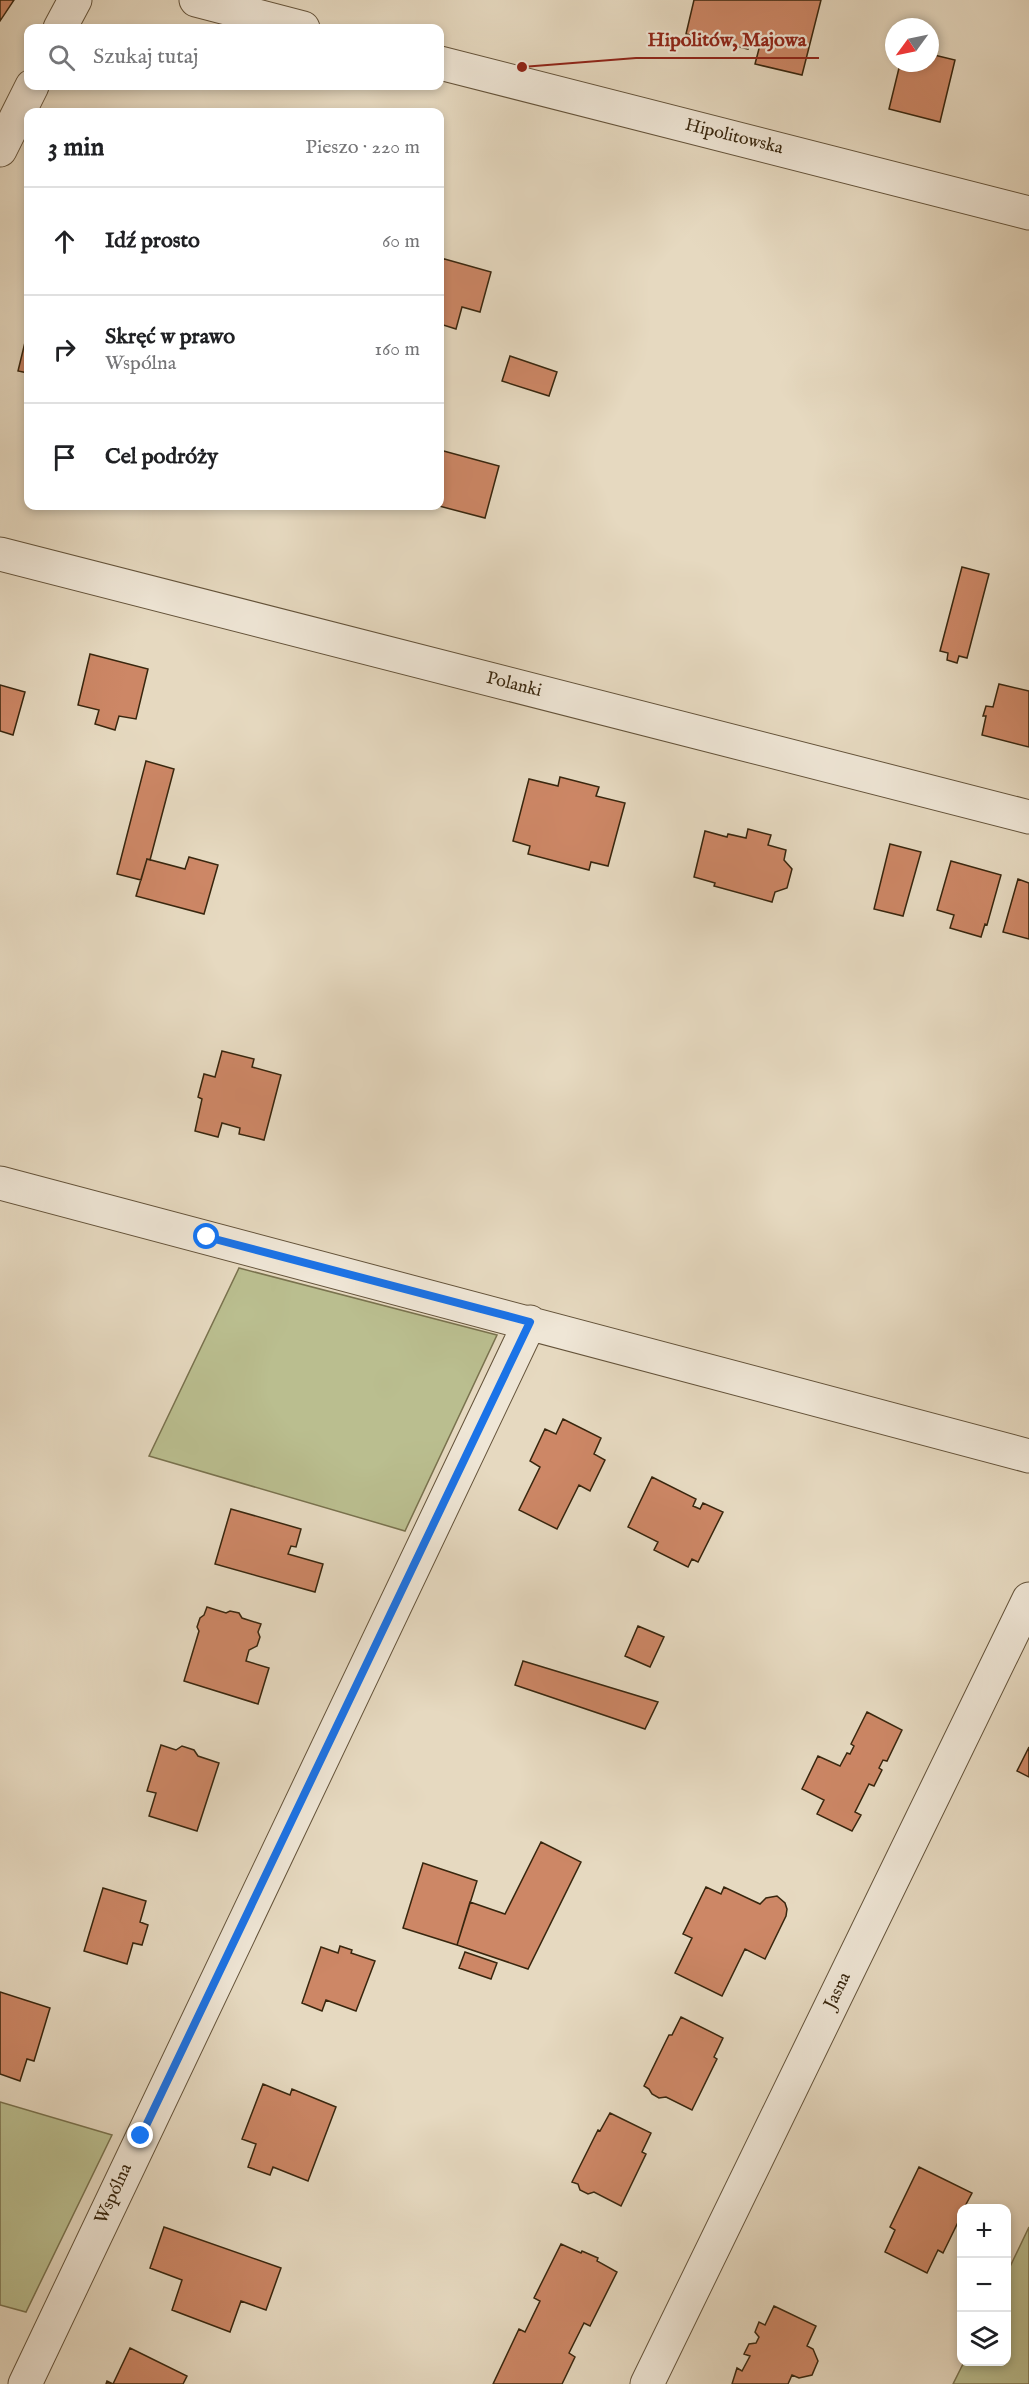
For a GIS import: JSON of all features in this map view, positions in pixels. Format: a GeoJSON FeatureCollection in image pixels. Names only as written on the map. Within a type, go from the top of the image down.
{"type":"FeatureCollection","features":[{"type":"Feature","properties":{"kind":"street"},"geometry":{"type":"LineString","coordinates":[[62,24],[75,0]]}},
{"type":"Feature","properties":{"kind":"street"},"geometry":{"type":"LineString","coordinates":[[196,0],[288,24]]}},
{"type":"Feature","properties":{"kind":"street","name":"Hipolitowska"},"geometry":{"type":"LineString","coordinates":[[444,64],[1029,213]]}},
{"type":"Feature","properties":{"kind":"street"},"geometry":{"type":"LineString","coordinates":[[0,150],[30,90]]}},
{"type":"Feature","properties":{"kind":"street","name":"Polanki"},"geometry":{"type":"LineString","coordinates":[[0,554],[1029,817]]}},
{"type":"Feature","properties":{"kind":"street"},"geometry":{"type":"LineString","coordinates":[[0,1182],[1029,1456]]}},
{"type":"Feature","properties":{"kind":"street","name":"Wspólna"},"geometry":{"type":"LineString","coordinates":[[25,2384],[530,1322]]}},
{"type":"Feature","properties":{"kind":"street","name":"Jasna"},"geometry":{"type":"LineString","coordinates":[[647,2384],[1029,1599]]}},
{"type":"Feature","properties":{"kind":"green space"},"geometry":{"type":"Polygon","coordinates":[[[239,1268],[497,1335],[405,1531],[149,1456],[239,1268]]]}},
{"type":"Feature","properties":{"kind":"green space"},"geometry":{"type":"Polygon","coordinates":[[[0,2102],[112,2135],[26,2312],[0,2305],[0,2102]]]}},
{"type":"Feature","properties":{"kind":"green space"},"geometry":{"type":"Polygon","coordinates":[[[1029,2227],[1029,2384],[953,2384],[962,2366],[1011,2366],[1011,2265],[1029,2227]]]}},
{"type":"Feature","properties":{"kind":"building"},"geometry":{"type":"Polygon","coordinates":[[[0,0],[14,0],[0,21],[0,0]]]}},
{"type":"Feature","properties":{"kind":"building"},"geometry":{"type":"Polygon","coordinates":[[[694,0],[821,0],[802,75],[755,64],[761,41],[751,39],[748,49],[686,34],[694,0]]]}},
{"type":"Feature","properties":{"kind":"building"},"geometry":{"type":"Polygon","coordinates":[[[939,56],[955,60],[940,122],[889,109],[898,72],[939,72],[939,56]]]}},
{"type":"Feature","properties":{"kind":"building"},"geometry":{"type":"Polygon","coordinates":[[[444,259],[491,272],[480,312],[462,307],[456,329],[444,325],[444,259]]]}},
{"type":"Feature","properties":{"kind":"building"},"geometry":{"type":"Polygon","coordinates":[[[24,346],[24,372],[18,371],[24,346]]]}},
{"type":"Feature","properties":{"kind":"building"},"geometry":{"type":"Polygon","coordinates":[[[510,356],[557,372],[549,396],[502,381],[510,356]]]}},
{"type":"Feature","properties":{"kind":"building"},"geometry":{"type":"Polygon","coordinates":[[[444,451],[499,466],[485,518],[444,507],[444,451]]]}},
{"type":"Feature","properties":{"kind":"building"},"geometry":{"type":"Polygon","coordinates":[[[962,567],[989,574],[967,658],[959,656],[957,663],[947,660],[948,653],[940,651],[962,567]]]}},
{"type":"Feature","properties":{"kind":"building"},"geometry":{"type":"Polygon","coordinates":[[[90,654],[148,669],[136,719],[119,716],[115,730],[95,724],[99,710],[78,705],[90,654]]]}},
{"type":"Feature","properties":{"kind":"building"},"geometry":{"type":"Polygon","coordinates":[[[999,684],[1029,691],[1029,747],[982,735],[986,706],[993,707],[999,684]]]}},
{"type":"Feature","properties":{"kind":"building"},"geometry":{"type":"Polygon","coordinates":[[[0,685],[25,692],[13,735],[0,731],[0,685]]]}},
{"type":"Feature","properties":{"kind":"building"},"geometry":{"type":"Polygon","coordinates":[[[146,761],[174,769],[150,860],[147,859],[141,880],[117,874],[146,761]]]}},
{"type":"Feature","properties":{"kind":"building"},"geometry":{"type":"Polygon","coordinates":[[[560,777],[599,787],[596,796],[625,803],[608,866],[591,862],[589,870],[528,854],[530,846],[513,841],[529,779],[558,786],[560,777]]]}},
{"type":"Feature","properties":{"kind":"building"},"geometry":{"type":"Polygon","coordinates":[[[748,829],[771,835],[768,845],[786,850],[784,860],[792,869],[787,888],[775,892],[772,902],[714,886],[715,883],[694,877],[705,831],[727,837],[728,834],[746,838],[748,829]]]}},
{"type":"Feature","properties":{"kind":"building"},"geometry":{"type":"Polygon","coordinates":[[[890,844],[921,852],[903,916],[874,909],[890,844]]]}},
{"type":"Feature","properties":{"kind":"building"},"geometry":{"type":"Polygon","coordinates":[[[189,857],[218,865],[204,914],[136,896],[147,859],[185,869],[189,857]]]}},
{"type":"Feature","properties":{"kind":"building"},"geometry":{"type":"Polygon","coordinates":[[[951,861],[1001,875],[987,925],[985,924],[981,937],[950,928],[954,915],[937,910],[951,861]]]}},
{"type":"Feature","properties":{"kind":"building"},"geometry":{"type":"Polygon","coordinates":[[[1018,879],[1029,883],[1029,939],[1003,932],[1018,879]]]}},
{"type":"Feature","properties":{"kind":"building"},"geometry":{"type":"Polygon","coordinates":[[[222,1051],[254,1059],[252,1067],[281,1075],[264,1140],[239,1134],[240,1128],[222,1123],[218,1137],[195,1131],[202,1099],[198,1097],[204,1074],[215,1077],[222,1051]]]}},
{"type":"Feature","properties":{"kind":"building"},"geometry":{"type":"Polygon","coordinates":[[[563,1419],[601,1438],[594,1454],[605,1460],[590,1491],[579,1485],[557,1529],[519,1510],[540,1467],[530,1461],[545,1429],[556,1434],[563,1419]]]}},
{"type":"Feature","properties":{"kind":"building"},"geometry":{"type":"Polygon","coordinates":[[[652,1477],[696,1499],[693,1506],[700,1509],[703,1503],[723,1512],[698,1562],[692,1559],[688,1567],[654,1550],[658,1542],[628,1527],[652,1477]]]}},
{"type":"Feature","properties":{"kind":"building"},"geometry":{"type":"Polygon","coordinates":[[[231,1509],[301,1529],[296,1547],[291,1546],[288,1554],[323,1564],[315,1592],[215,1564],[231,1509]]]}},
{"type":"Feature","properties":{"kind":"building"},"geometry":{"type":"Polygon","coordinates":[[[207,1607],[226,1613],[230,1611],[239,1613],[242,1618],[261,1624],[257,1646],[249,1650],[246,1661],[269,1668],[258,1704],[184,1681],[199,1631],[197,1627],[207,1607]]]}},
{"type":"Feature","properties":{"kind":"building"},"geometry":{"type":"Polygon","coordinates":[[[638,1626],[664,1637],[650,1667],[625,1656],[638,1626]]]}},
{"type":"Feature","properties":{"kind":"building"},"geometry":{"type":"Polygon","coordinates":[[[523,1661],[658,1702],[645,1729],[515,1685],[523,1661]]]}},
{"type":"Feature","properties":{"kind":"building"},"geometry":{"type":"Polygon","coordinates":[[[867,1712],[902,1730],[887,1761],[883,1760],[879,1768],[882,1770],[874,1786],[869,1784],[855,1812],[861,1815],[852,1831],[817,1814],[824,1800],[802,1789],[818,1756],[840,1766],[854,1746],[851,1744],[867,1712]]]}},
{"type":"Feature","properties":{"kind":"building"},"geometry":{"type":"Polygon","coordinates":[[[161,1745],[176,1750],[182,1746],[194,1750],[198,1756],[219,1763],[197,1831],[149,1816],[156,1793],[147,1791],[161,1745]]]}},
{"type":"Feature","properties":{"kind":"building"},"geometry":{"type":"Polygon","coordinates":[[[1029,1747],[1029,1777],[1017,1771],[1029,1747]]]}},
{"type":"Feature","properties":{"kind":"building"},"geometry":{"type":"Polygon","coordinates":[[[541,1842],[581,1862],[528,1969],[457,1945],[470,1902],[505,1914],[541,1842]]]}},
{"type":"Feature","properties":{"kind":"building"},"geometry":{"type":"Polygon","coordinates":[[[423,1863],[477,1881],[457,1945],[403,1928],[423,1863]]]}},
{"type":"Feature","properties":{"kind":"building"},"geometry":{"type":"Polygon","coordinates":[[[706,1887],[721,1894],[724,1887],[760,1904],[766,1898],[777,1896],[785,1903],[787,1909],[786,1916],[765,1959],[745,1949],[722,1996],[675,1973],[692,1938],[683,1934],[706,1887]]]}},
{"type":"Feature","properties":{"kind":"building"},"geometry":{"type":"Polygon","coordinates":[[[103,1888],[146,1901],[140,1922],[148,1925],[142,1945],[133,1943],[127,1964],[84,1951],[103,1888]]]}},
{"type":"Feature","properties":{"kind":"building"},"geometry":{"type":"Polygon","coordinates":[[[340,1946],[352,1950],[351,1953],[375,1961],[356,2011],[326,2000],[322,2011],[302,2003],[321,1947],[338,1953],[340,1946]]]}},
{"type":"Feature","properties":{"kind":"building"},"geometry":{"type":"Polygon","coordinates":[[[465,1952],[497,1963],[491,1979],[459,1968],[465,1952]]]}},
{"type":"Feature","properties":{"kind":"building"},"geometry":{"type":"Polygon","coordinates":[[[0,1992],[50,2008],[34,2061],[27,2059],[20,2081],[0,2074],[0,1992]]]}},
{"type":"Feature","properties":{"kind":"building"},"geometry":{"type":"Polygon","coordinates":[[[681,2017],[723,2038],[714,2057],[717,2059],[692,2110],[666,2097],[659,2098],[644,2086],[669,2035],[672,2035],[681,2017]]]}},
{"type":"Feature","properties":{"kind":"building"},"geometry":{"type":"Polygon","coordinates":[[[263,2084],[290,2095],[292,2089],[336,2107],[308,2181],[273,2167],[270,2175],[248,2167],[256,2144],[242,2139],[263,2084]]]}},
{"type":"Feature","properties":{"kind":"building"},"geometry":{"type":"Polygon","coordinates":[[[610,2113],[651,2133],[642,2152],[646,2154],[621,2206],[594,2192],[588,2194],[580,2190],[578,2184],[572,2182],[598,2130],[600,2131],[610,2113]]]}},
{"type":"Feature","properties":{"kind":"building"},"geometry":{"type":"Polygon","coordinates":[[[919,2167],[972,2193],[966,2204],[957,2204],[957,2224],[943,2253],[938,2250],[927,2273],[885,2252],[895,2230],[890,2227],[919,2167]]]}},
{"type":"Feature","properties":{"kind":"building"},"geometry":{"type":"Polygon","coordinates":[[[164,2227],[281,2268],[266,2310],[241,2301],[230,2332],[172,2310],[182,2280],[150,2268],[164,2227]]]}},
{"type":"Feature","properties":{"kind":"building"},"geometry":{"type":"Polygon","coordinates":[[[561,2244],[598,2258],[597,2261],[617,2272],[590,2326],[584,2323],[569,2353],[575,2357],[562,2384],[493,2384],[519,2329],[525,2332],[540,2301],[534,2298],[561,2244]]]}},
{"type":"Feature","properties":{"kind":"building"},"geometry":{"type":"Polygon","coordinates":[[[774,2306],[816,2326],[807,2346],[813,2349],[818,2361],[812,2375],[799,2378],[792,2375],[788,2384],[732,2384],[737,2368],[742,2371],[750,2356],[744,2354],[749,2344],[756,2343],[759,2337],[755,2332],[759,2322],[765,2325],[774,2306]]]}},
{"type":"Feature","properties":{"kind":"building"},"geometry":{"type":"Polygon","coordinates":[[[130,2348],[187,2376],[183,2384],[113,2384],[130,2348]]]}},
{"type":"Feature","properties":{"kind":"place","name":"Hipolitów, Majowa"},"geometry":{"type":"Point","coordinates":[522,67]}},
{"type":"Feature","properties":{"kind":"route"},"geometry":{"type":"LineString","coordinates":[[141,2136],[530,1322],[207,1237]]}}]}
